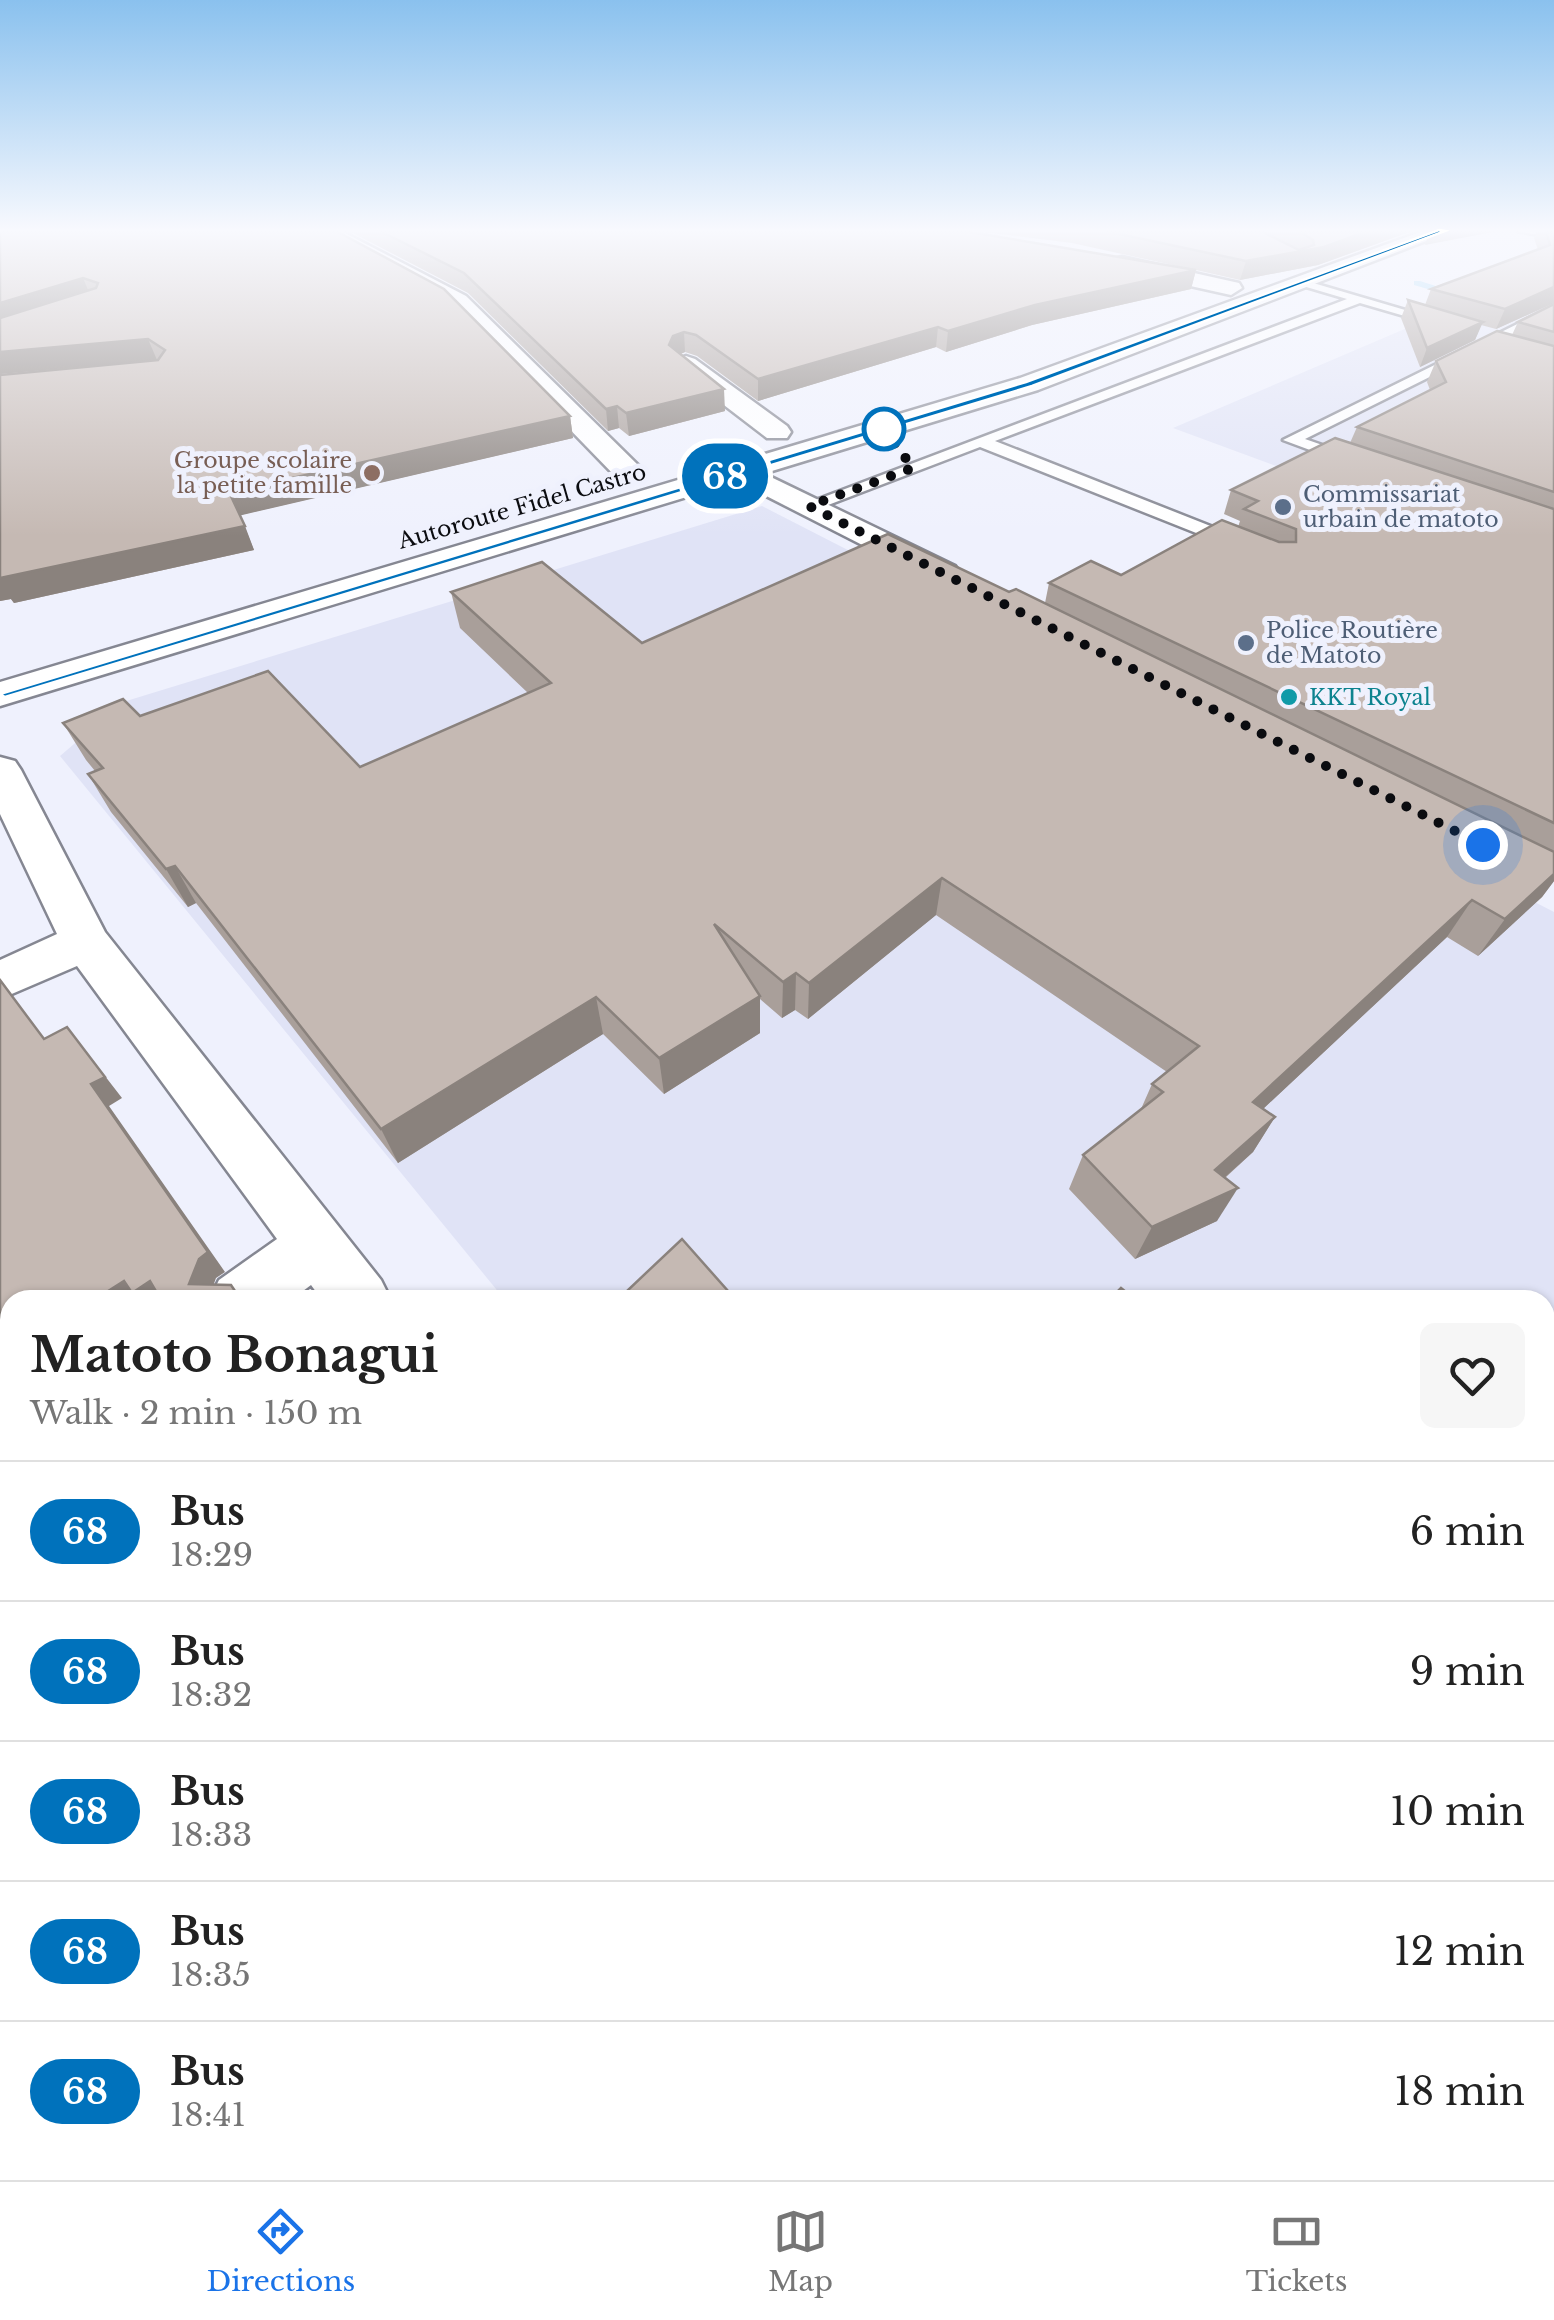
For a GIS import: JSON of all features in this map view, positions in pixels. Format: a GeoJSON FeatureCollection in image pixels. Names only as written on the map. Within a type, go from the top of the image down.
{"type":"FeatureCollection","features":[{"type":"Feature","properties":{"kind":"main road"},"geometry":{"type":"LineString","coordinates":[[490,333],[630,474]]}},
{"type":"Feature","properties":{"kind":"main road","name":"Autoroute Fidel Castro"},"geometry":{"type":"LineString","coordinates":[[556,496],[1000,366],[1099,333]]}},
{"type":"Feature","properties":{"kind":"main road","name":"Autoroute Fidel Castro"},"geometry":{"type":"LineString","coordinates":[[0,694],[1029,384],[1171,333]]}},
{"type":"Feature","properties":{"kind":"main road"},"geometry":{"type":"LineString","coordinates":[[686,364],[777,432]]}},
{"type":"Feature","properties":{"kind":"main road"},"geometry":{"type":"LineString","coordinates":[[740,472],[969,586]]}},
{"type":"Feature","properties":{"kind":"main road"},"geometry":{"type":"LineString","coordinates":[[0,770],[85,941],[351,1290]]}},
{"type":"Feature","properties":{"kind":"main road"},"geometry":{"type":"LineString","coordinates":[[0,981],[85,941]]}},
{"type":"Feature","properties":{"kind":"main road"},"geometry":{"type":"LineString","coordinates":[[255,1290],[317,1246]]}},
{"type":"Feature","properties":{"kind":"lane"},"geometry":{"type":"LineString","coordinates":[[809,506],[1269,333]]}},
{"type":"Feature","properties":{"kind":"lane"},"geometry":{"type":"LineString","coordinates":[[1366,466],[1291,440],[1496,333]]}},
{"type":"Feature","properties":{"kind":"lane"},"geometry":{"type":"LineString","coordinates":[[1485,337],[1518,353]]}},
{"type":"Feature","properties":{"kind":"lane"},"geometry":{"type":"LineString","coordinates":[[982,442],[1260,552]]}},
{"type":"Feature","properties":{"kind":"shaded area"},"geometry":{"type":"Polygon","coordinates":[[[1396,333],[1554,333],[1554,568],[1173,428],[1396,333]]]}},
{"type":"Feature","properties":{"kind":"shaded area"},"geometry":{"type":"Polygon","coordinates":[[[762,506],[1554,912],[1554,1290],[497,1290],[60,756],[123,702],[762,506]]]}},
{"type":"Feature","properties":{"kind":"building"},"geometry":{"type":"Polygon","coordinates":[[[0,333],[487,333],[570,416],[229,492],[245,526],[0,578],[0,375],[158,360],[165,350],[148,339],[0,352],[0,333]]]}},
{"type":"Feature","properties":{"kind":"building"},"geometry":{"type":"Polygon","coordinates":[[[526,333],[682,333],[673,336],[669,345],[724,389],[626,413],[617,406],[606,409],[526,333]]]}},
{"type":"Feature","properties":{"kind":"building"},"geometry":{"type":"Polygon","coordinates":[[[687,333],[918,333],[758,379],[696,335],[687,333]]]}},
{"type":"Feature","properties":{"kind":"building"},"geometry":{"type":"Polygon","coordinates":[[[1421,333],[1460,333],[1427,348],[1421,333]]]}},
{"type":"Feature","properties":{"kind":"building"},"geometry":{"type":"Polygon","coordinates":[[[1493,333],[1554,346],[1554,492],[1357,427],[1446,382],[1436,361],[1493,333]]]}},
{"type":"Feature","properties":{"kind":"building"},"geometry":{"type":"Polygon","coordinates":[[[1335,438],[1554,509],[1554,823],[1049,583],[1091,561],[1121,575],[1222,520],[1279,542],[1296,542],[1296,529],[1244,509],[1258,501],[1231,490],[1335,438]]]}},
{"type":"Feature","properties":{"kind":"building"},"geometry":{"type":"Polygon","coordinates":[[[888,534],[1009,592],[1016,589],[1554,852],[1554,874],[1505,919],[1472,900],[1253,1102],[1275,1117],[1215,1170],[1238,1188],[1152,1227],[1083,1155],[1163,1092],[1152,1084],[1199,1046],[942,878],[809,983],[796,973],[783,982],[714,924],[760,996],[659,1058],[596,997],[381,1129],[175,866],[166,869],[88,774],[103,768],[63,723],[123,699],[140,716],[268,671],[360,767],[551,683],[451,592],[542,562],[642,643],[888,534]]]}},
{"type":"Feature","properties":{"kind":"building"},"geometry":{"type":"Polygon","coordinates":[[[0,980],[44,1039],[67,1027],[105,1077],[91,1084],[208,1252],[199,1259],[189,1284],[231,1285],[234,1290],[155,1290],[150,1281],[130,1290],[124,1281],[110,1290],[0,1290],[0,980]]]}},
{"type":"Feature","properties":{"kind":"building"},"geometry":{"type":"Polygon","coordinates":[[[682,1239],[727,1290],[628,1290],[682,1239]]]}},
{"type":"Feature","properties":{"kind":"bus line","name":"68"},"geometry":{"type":"LineString","coordinates":[[0,694],[860,437],[1174,333]]}},
{"type":"Feature","properties":{"kind":"place","name":"Groupe scolaire la petite famille"},"geometry":{"type":"Point","coordinates":[372,473]}},
{"type":"Feature","properties":{"kind":"place","name":"Commissariat urbain de matoto"},"geometry":{"type":"Point","coordinates":[1283,507]}},
{"type":"Feature","properties":{"kind":"place","name":"Police Routière de Matoto"},"geometry":{"type":"Point","coordinates":[1246,643]}},
{"type":"Feature","properties":{"kind":"place","name":"KKT Royal"},"geometry":{"type":"Point","coordinates":[1289,697]}},
{"type":"Feature","properties":{"kind":"route"},"geometry":{"type":"LineString","coordinates":[[884,429],[913,468],[809,506],[1483,845]]}}]}
